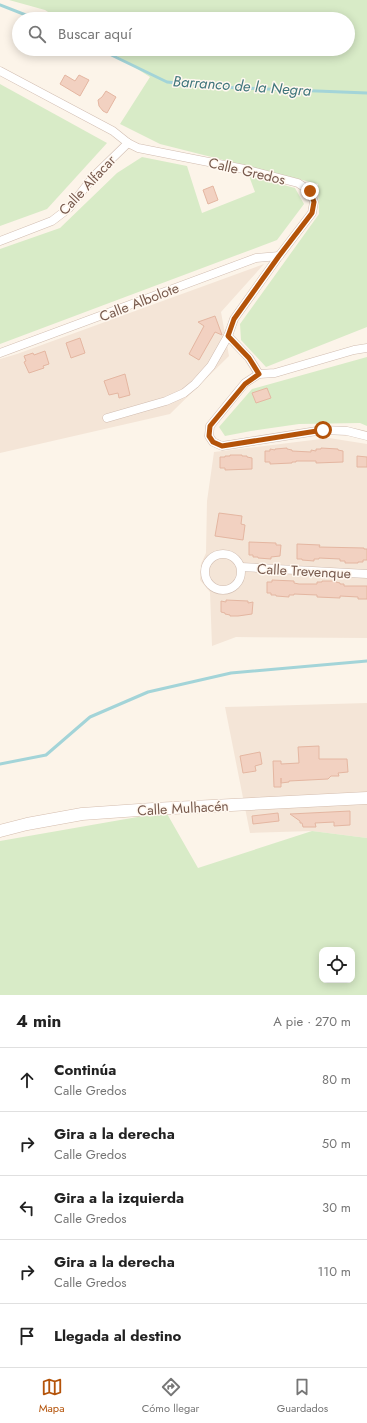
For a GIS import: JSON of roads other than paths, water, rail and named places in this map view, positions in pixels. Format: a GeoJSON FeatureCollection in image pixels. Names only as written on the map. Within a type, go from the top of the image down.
{"type":"FeatureCollection","features":[{"type":"Feature","properties":{"kind":"street","name":"Calle Gredos"},"geometry":{"type":"LineString","coordinates":[[0,71],[113,131],[128,143],[138,148],[244,169],[298,183],[310,191],[314,202],[312,213],[234,319],[228,336],[211,366],[195,384],[184,393],[166,401],[107,418]]}},
{"type":"Feature","properties":{"kind":"street","name":"Calle Alfacar"},"geometry":{"type":"LineString","coordinates":[[0,241],[52,222],[69,208],[94,176],[128,143]]}},
{"type":"Feature","properties":{"kind":"street","name":"Calle Albolote"},"geometry":{"type":"LineString","coordinates":[[0,353],[256,258],[279,256]]}},
{"type":"Feature","properties":{"kind":"street"},"geometry":{"type":"LineString","coordinates":[[228,336],[249,358],[259,374]]}},
{"type":"Feature","properties":{"kind":"street"},"geometry":{"type":"LineString","coordinates":[[367,348],[354,350],[275,373],[259,374],[245,384],[210,426],[209,436],[213,442],[222,446],[323,430],[347,431],[367,436]]}},
{"type":"Feature","properties":{"kind":"street","name":"Calle Trevenque"},"geometry":{"type":"LineString","coordinates":[[228,554],[234,557],[241,568],[242,574],[240,580],[232,588],[227,590],[215,589],[210,585],[205,575],[207,563],[216,555],[228,554]]}},
{"type":"Feature","properties":{"kind":"street","name":"Calle Trevenque"},"geometry":{"type":"LineString","coordinates":[[241,568],[367,574]]}},
{"type":"Feature","properties":{"kind":"street","name":"Calle Mulhacén"},"geometry":{"type":"LineString","coordinates":[[0,831],[28,824],[90,814],[153,809],[367,798]]}},
{"type":"Feature","properties":{"kind":"waterway","name":"Barranco de la Negra"},"geometry":{"type":"LineString","coordinates":[[0,5],[18,12]]}},
{"type":"Feature","properties":{"kind":"waterway","name":"Barranco de la Negra"},"geometry":{"type":"LineString","coordinates":[[113,56],[167,82],[216,87],[367,93]]}},
{"type":"Feature","properties":{"kind":"waterway"},"geometry":{"type":"LineString","coordinates":[[0,764],[46,755],[90,717],[148,692],[231,673],[367,661]]}}]}
